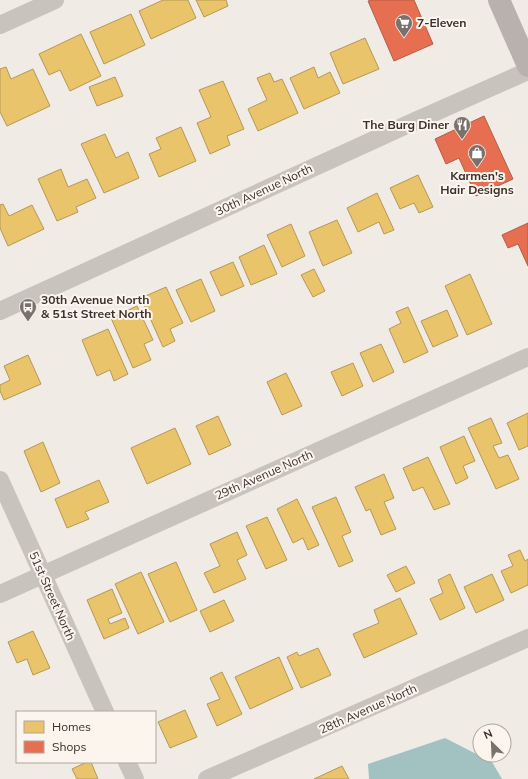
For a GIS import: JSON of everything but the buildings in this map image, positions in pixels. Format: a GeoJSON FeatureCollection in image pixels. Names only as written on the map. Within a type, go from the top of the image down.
{"type":"FeatureCollection","features":[{"type":"Feature","properties":{"kind":"main road"},"geometry":{"type":"LineString","coordinates":[[499,0],[528,66]]}},
{"type":"Feature","properties":{"kind":"street"},"geometry":{"type":"LineString","coordinates":[[0,25],[55,0]]}},
{"type":"Feature","properties":{"kind":"street","name":"30th Avenue North"},"geometry":{"type":"LineString","coordinates":[[0,311],[528,71]]}},
{"type":"Feature","properties":{"kind":"street","name":"29th Avenue North"},"geometry":{"type":"LineString","coordinates":[[0,594],[528,357]]}},
{"type":"Feature","properties":{"kind":"street","name":"51st Street North"},"geometry":{"type":"LineString","coordinates":[[0,480],[105,711]]}},
{"type":"Feature","properties":{"kind":"street","name":"28th Avenue North"},"geometry":{"type":"LineString","coordinates":[[207,779],[528,638]]}},
{"type":"Feature","properties":{"kind":"street"},"geometry":{"type":"LineString","coordinates":[[127,763],[135,779]]}},
{"type":"Feature","properties":{"kind":"water"},"geometry":{"type":"Polygon","coordinates":[[[445,738],[472,752],[472,763],[493,763],[502,779],[369,779],[368,764],[445,738]]]}},
{"type":"Feature","properties":{"kind":"place","name":"7-Eleven"},"geometry":{"type":"Point","coordinates":[404,38]}},
{"type":"Feature","properties":{"kind":"place","name":"The Burg Diner"},"geometry":{"type":"Point","coordinates":[462,140]}},
{"type":"Feature","properties":{"kind":"place","name":"Karmen's Hair Designs"},"geometry":{"type":"Point","coordinates":[477,168]}},
{"type":"Feature","properties":{"kind":"place","name":"30th Avenue North & 51st Street North"},"geometry":{"type":"Point","coordinates":[28,322]}}]}
